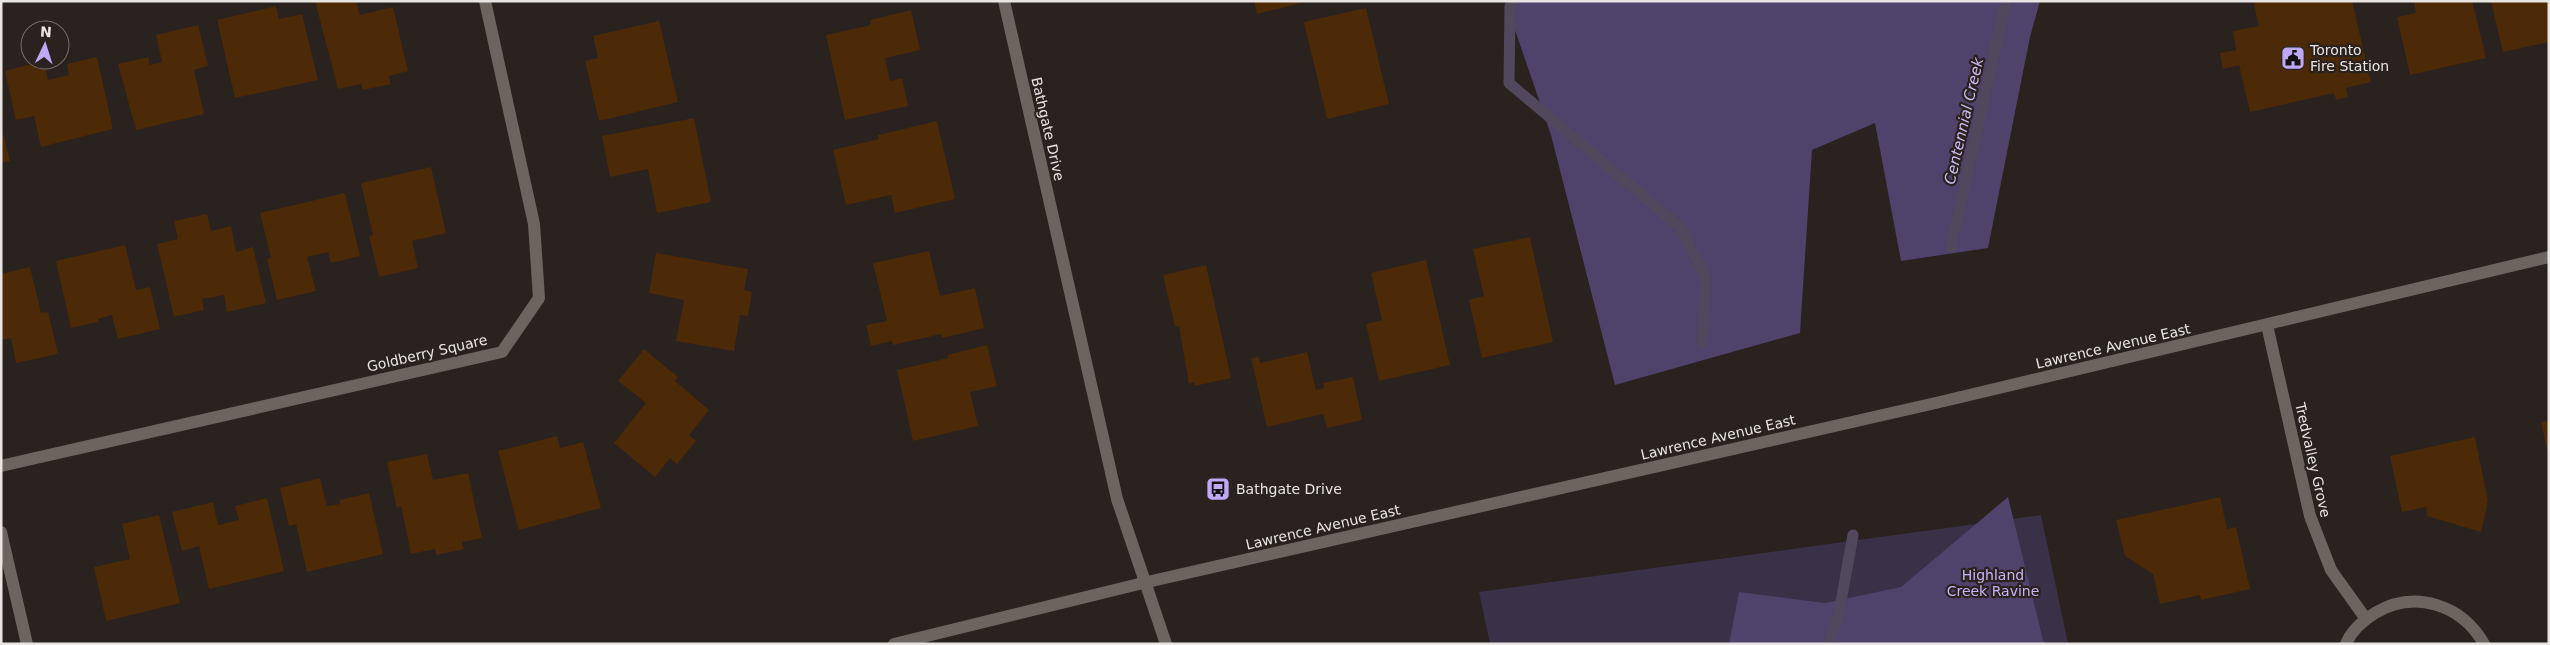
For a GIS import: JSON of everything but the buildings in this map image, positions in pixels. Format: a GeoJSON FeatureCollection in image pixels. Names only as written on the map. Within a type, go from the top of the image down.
{"type":"FeatureCollection","features":[{"type":"Feature","properties":{"kind":"street","name":"Goldberry Square"},"geometry":{"type":"LineString","coordinates":[[1,466],[502,352],[539,298],[534,224],[485,1]]}},
{"type":"Feature","properties":{"kind":"street","name":"Bathgate Drive"},"geometry":{"type":"LineString","coordinates":[[1004,1],[1117,499],[1143,583],[1166,644]]}},
{"type":"Feature","properties":{"kind":"street","name":"Lawrence Avenue East"},"geometry":{"type":"LineString","coordinates":[[894,644],[1143,583],[1940,402],[2549,257]]}},
{"type":"Feature","properties":{"kind":"street","name":"Tredvalley Grove"},"geometry":{"type":"LineString","coordinates":[[2267,325],[2310,516],[2331,570],[2366,619]]}},
{"type":"Feature","properties":{"kind":"street"},"geometry":{"type":"LineString","coordinates":[[1,532],[27,644]]}},
{"type":"Feature","properties":{"kind":"street"},"geometry":{"type":"LineString","coordinates":[[2346,644],[2366,619],[2387,606],[2411,601],[2436,604],[2458,614],[2476,630],[2484,644]]}},
{"type":"Feature","properties":{"kind":"green space"},"geometry":{"type":"Polygon","coordinates":[[[1505,1],[2040,1],[2030,37],[1988,248],[1901,261],[1875,123],[1812,150],[1800,333],[1615,385],[1551,135],[1505,1]]]}},
{"type":"Feature","properties":{"kind":"green space"},"geometry":{"type":"Polygon","coordinates":[[[2008,497],[2044,644],[1729,644],[1739,592],[1825,603],[1901,587],[2008,497]]]}},
{"type":"Feature","properties":{"kind":"green space","name":"Highland Creek Ravine"},"geometry":{"type":"Polygon","coordinates":[[[2041,515],[2068,644],[1490,644],[1479,592],[2041,515]]]}},
{"type":"Feature","properties":{"kind":"waterway"},"geometry":{"type":"LineString","coordinates":[[1513,1],[1510,6],[1509,83],[1681,228],[1706,278],[1702,343]]}},
{"type":"Feature","properties":{"kind":"waterway","name":"Centennial Creek"},"geometry":{"type":"LineString","coordinates":[[1951,247],[2006,1]]}},
{"type":"Feature","properties":{"kind":"waterway","name":"Centennial Creek"},"geometry":{"type":"LineString","coordinates":[[1829,644],[1839,613],[1853,535]]}},
{"type":"Feature","properties":{"kind":"place","name":"Toronto Fire Station"},"geometry":{"type":"Point","coordinates":[2293,58]}},
{"type":"Feature","properties":{"kind":"place","name":"Bathgate Drive"},"geometry":{"type":"Point","coordinates":[1218,489]}}]}
